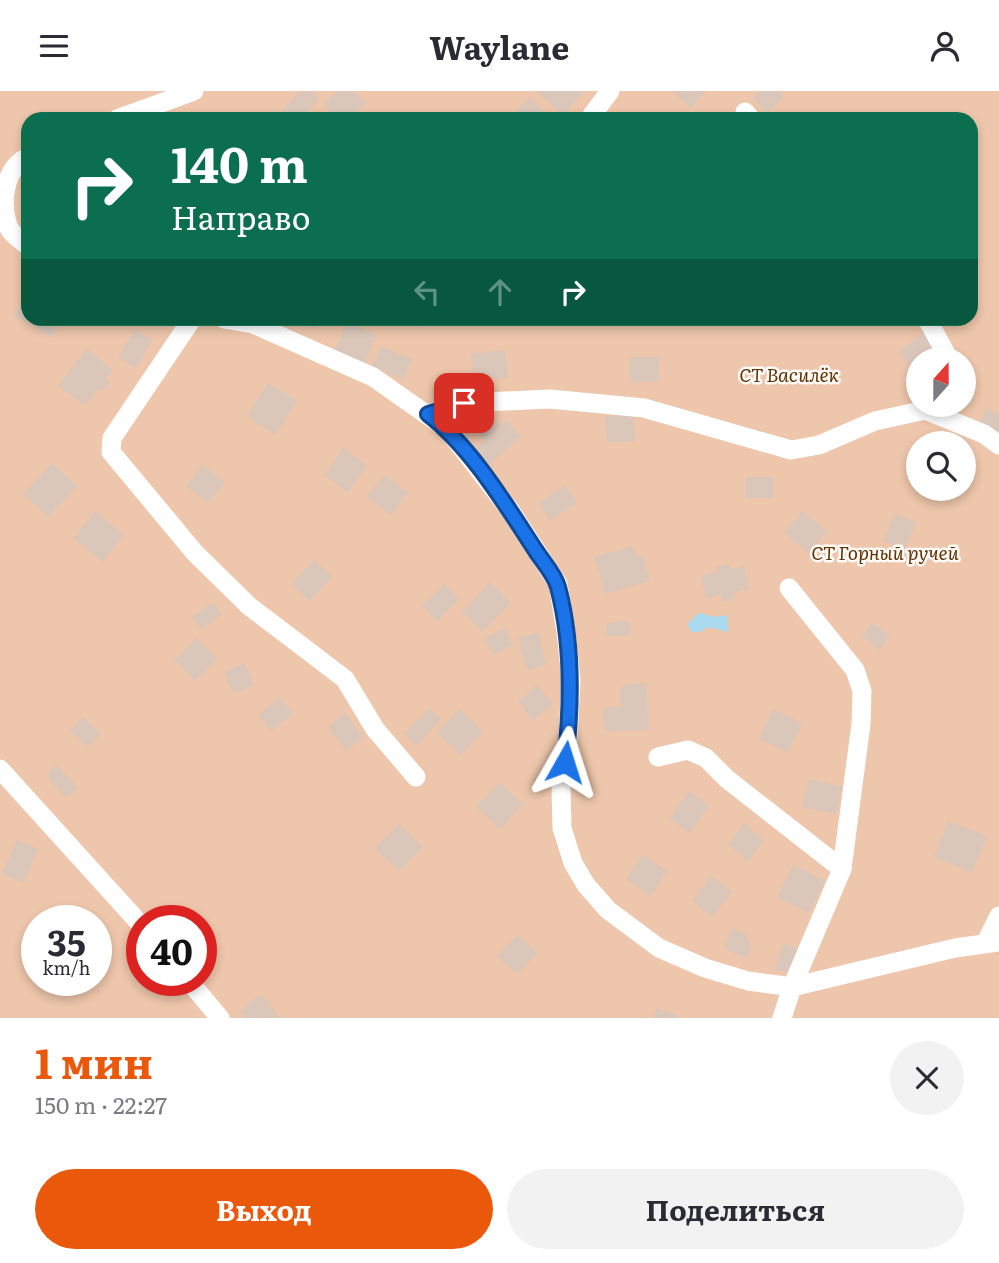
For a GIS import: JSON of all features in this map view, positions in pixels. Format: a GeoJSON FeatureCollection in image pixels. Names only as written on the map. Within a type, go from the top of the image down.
{"type":"FeatureCollection","features":[{"type":"Feature","properties":{"kind":"street"},"geometry":{"type":"LineString","coordinates":[[136,112],[194,91]]}},
{"type":"Feature","properties":{"kind":"street"},"geometry":{"type":"LineString","coordinates":[[594,112],[610,91]]}},
{"type":"Feature","properties":{"kind":"street"},"geometry":{"type":"LineString","coordinates":[[0,167],[21,160]]}},
{"type":"Feature","properties":{"kind":"street"},"geometry":{"type":"LineString","coordinates":[[21,163],[10,176],[2,199],[9,229],[21,240]]}},
{"type":"Feature","properties":{"kind":"street"},"geometry":{"type":"LineString","coordinates":[[187,326],[112,438],[111,452],[195,553],[248,606],[345,679],[375,729],[416,777]]}},
{"type":"Feature","properties":{"kind":"street"},"geometry":{"type":"LineString","coordinates":[[258,326],[373,377],[447,429],[510,510],[558,584],[571,680],[568,737],[561,787],[562,828],[573,863],[586,885],[608,909],[659,948],[694,963],[748,981],[792,987],[993,942],[999,916]]}},
{"type":"Feature","properties":{"kind":"street"},"geometry":{"type":"LineString","coordinates":[[931,326],[942,347]]}},
{"type":"Feature","properties":{"kind":"street"},"geometry":{"type":"LineString","coordinates":[[428,414],[464,403],[550,399],[644,408],[791,450],[819,445],[875,421],[906,414]]}},
{"type":"Feature","properties":{"kind":"street"},"geometry":{"type":"LineString","coordinates":[[951,417],[999,445]]}},
{"type":"Feature","properties":{"kind":"street"},"geometry":{"type":"LineString","coordinates":[[782,1018],[792,987],[842,869],[861,724],[862,691],[855,670],[789,588]]}},
{"type":"Feature","properties":{"kind":"street"},"geometry":{"type":"LineString","coordinates":[[658,757],[688,750],[706,758],[727,779],[842,869]]}},
{"type":"Feature","properties":{"kind":"street"},"geometry":{"type":"LineString","coordinates":[[0,769],[126,908]]}},
{"type":"Feature","properties":{"kind":"street"},"geometry":{"type":"LineString","coordinates":[[201,996],[220,1018]]}},
{"type":"Feature","properties":{"kind":"green space"},"geometry":{"type":"Polygon","coordinates":[[[0,91],[999,91],[999,1018],[0,1018],[0,91]]]}},
{"type":"Feature","properties":{"kind":"water"},"geometry":{"type":"Polygon","coordinates":[[[699,613],[715,617],[727,615],[728,632],[709,627],[692,632],[687,624],[699,613]]]}},
{"type":"Feature","properties":{"kind":"building"},"geometry":{"type":"Polygon","coordinates":[[[300,91],[311,91],[319,99],[307,112],[282,111],[300,91]]]}},
{"type":"Feature","properties":{"kind":"building"},"geometry":{"type":"Polygon","coordinates":[[[337,91],[353,91],[366,103],[356,112],[330,112],[323,104],[337,91]]]}},
{"type":"Feature","properties":{"kind":"building"},"geometry":{"type":"Polygon","coordinates":[[[536,91],[581,91],[566,112],[560,112],[536,91]]]}},
{"type":"Feature","properties":{"kind":"building"},"geometry":{"type":"Polygon","coordinates":[[[672,91],[706,91],[691,108],[672,91]]]}},
{"type":"Feature","properties":{"kind":"building"},"geometry":{"type":"Polygon","coordinates":[[[760,91],[779,91],[784,97],[766,112],[753,97],[760,91]]]}},
{"type":"Feature","properties":{"kind":"building"},"geometry":{"type":"Polygon","coordinates":[[[530,97],[544,112],[514,112],[530,97]]]}},
{"type":"Feature","properties":{"kind":"building"},"geometry":{"type":"Polygon","coordinates":[[[21,303],[21,320],[14,316],[21,303]]]}},
{"type":"Feature","properties":{"kind":"building"},"geometry":{"type":"Polygon","coordinates":[[[32,326],[58,326],[52,337],[32,326]]]}},
{"type":"Feature","properties":{"kind":"building"},"geometry":{"type":"Polygon","coordinates":[[[344,326],[356,326],[376,334],[365,363],[335,351],[344,326]]]}},
{"type":"Feature","properties":{"kind":"building"},"geometry":{"type":"Polygon","coordinates":[[[134,330],[152,340],[136,368],[118,358],[134,330]]]}},
{"type":"Feature","properties":{"kind":"building"},"geometry":{"type":"Polygon","coordinates":[[[925,331],[932,347],[906,347],[906,362],[898,352],[925,331]]]}},
{"type":"Feature","properties":{"kind":"building"},"geometry":{"type":"Polygon","coordinates":[[[381,346],[412,359],[403,380],[372,366],[381,346]]]}},
{"type":"Feature","properties":{"kind":"building"},"geometry":{"type":"Polygon","coordinates":[[[87,349],[113,370],[105,379],[109,382],[107,387],[101,391],[98,389],[85,405],[58,386],[87,349]]]}},
{"type":"Feature","properties":{"kind":"building"},"geometry":{"type":"Polygon","coordinates":[[[505,350],[508,377],[474,381],[471,354],[505,350]]]}},
{"type":"Feature","properties":{"kind":"building"},"geometry":{"type":"Polygon","coordinates":[[[630,357],[659,357],[658,382],[629,382],[630,357]]]}},
{"type":"Feature","properties":{"kind":"building"},"geometry":{"type":"Polygon","coordinates":[[[268,383],[297,401],[275,435],[247,416],[268,383]]]}},
{"type":"Feature","properties":{"kind":"building"},"geometry":{"type":"Polygon","coordinates":[[[985,409],[999,414],[999,431],[980,425],[985,409]]]}},
{"type":"Feature","properties":{"kind":"building"},"geometry":{"type":"Polygon","coordinates":[[[490,412],[501,425],[506,420],[520,436],[489,465],[475,449],[484,440],[473,428],[490,412]]]}},
{"type":"Feature","properties":{"kind":"building"},"geometry":{"type":"Polygon","coordinates":[[[633,414],[635,441],[607,442],[605,416],[633,414]]]}},
{"type":"Feature","properties":{"kind":"building"},"geometry":{"type":"Polygon","coordinates":[[[343,448],[367,465],[348,492],[324,476],[343,448]]]}},
{"type":"Feature","properties":{"kind":"building"},"geometry":{"type":"Polygon","coordinates":[[[52,463],[77,486],[48,517],[23,494],[52,463]]]}},
{"type":"Feature","properties":{"kind":"building"},"geometry":{"type":"Polygon","coordinates":[[[202,465],[225,482],[208,503],[186,486],[202,465]]]}},
{"type":"Feature","properties":{"kind":"building"},"geometry":{"type":"Polygon","coordinates":[[[384,475],[408,492],[391,515],[367,497],[384,475]]]}},
{"type":"Feature","properties":{"kind":"building"},"geometry":{"type":"Polygon","coordinates":[[[746,477],[773,477],[773,498],[746,498],[746,477]]]}},
{"type":"Feature","properties":{"kind":"building"},"geometry":{"type":"Polygon","coordinates":[[[565,485],[577,503],[550,520],[538,503],[565,485]]]}},
{"type":"Feature","properties":{"kind":"building"},"geometry":{"type":"Polygon","coordinates":[[[95,511],[124,535],[102,562],[73,538],[95,511]]]}},
{"type":"Feature","properties":{"kind":"building"},"geometry":{"type":"Polygon","coordinates":[[[802,511],[827,531],[809,553],[784,533],[802,511]]]}},
{"type":"Feature","properties":{"kind":"building"},"geometry":{"type":"Polygon","coordinates":[[[895,513],[916,523],[904,550],[883,540],[895,513]]]}},
{"type":"Feature","properties":{"kind":"building"},"geometry":{"type":"Polygon","coordinates":[[[633,546],[636,556],[642,554],[650,581],[605,594],[594,557],[633,546]]]}},
{"type":"Feature","properties":{"kind":"building"},"geometry":{"type":"Polygon","coordinates":[[[314,560],[332,577],[309,601],[291,583],[314,560]]]}},
{"type":"Feature","properties":{"kind":"building"},"geometry":{"type":"Polygon","coordinates":[[[729,564],[730,569],[744,566],[749,589],[735,592],[736,598],[722,602],[720,595],[706,598],[701,576],[717,572],[716,567],[729,564]]]}},
{"type":"Feature","properties":{"kind":"building"},"geometry":{"type":"Polygon","coordinates":[[[490,582],[511,602],[482,632],[462,612],[490,582]]]}},
{"type":"Feature","properties":{"kind":"building"},"geometry":{"type":"Polygon","coordinates":[[[444,584],[459,599],[437,621],[422,606],[444,584]]]}},
{"type":"Feature","properties":{"kind":"building"},"geometry":{"type":"Polygon","coordinates":[[[213,602],[222,614],[201,629],[192,617],[213,602]]]}},
{"type":"Feature","properties":{"kind":"building"},"geometry":{"type":"Polygon","coordinates":[[[629,621],[631,635],[607,636],[606,623],[629,621]]]}},
{"type":"Feature","properties":{"kind":"building"},"geometry":{"type":"Polygon","coordinates":[[[872,623],[890,636],[879,650],[862,636],[872,623]]]}},
{"type":"Feature","properties":{"kind":"building"},"geometry":{"type":"Polygon","coordinates":[[[505,628],[513,645],[493,655],[484,638],[505,628]]]}},
{"type":"Feature","properties":{"kind":"building"},"geometry":{"type":"Polygon","coordinates":[[[538,632],[546,665],[527,670],[518,638],[538,632]]]}},
{"type":"Feature","properties":{"kind":"building"},"geometry":{"type":"Polygon","coordinates":[[[196,638],[217,658],[195,681],[174,660],[196,638]]]}},
{"type":"Feature","properties":{"kind":"building"},"geometry":{"type":"Polygon","coordinates":[[[245,663],[254,685],[233,693],[224,672],[245,663]]]}},
{"type":"Feature","properties":{"kind":"building"},"geometry":{"type":"Polygon","coordinates":[[[647,683],[648,730],[604,731],[603,707],[620,707],[620,689],[627,684],[647,683]]]}},
{"type":"Feature","properties":{"kind":"building"},"geometry":{"type":"Polygon","coordinates":[[[537,685],[553,704],[533,720],[518,701],[537,685]]]}},
{"type":"Feature","properties":{"kind":"building"},"geometry":{"type":"Polygon","coordinates":[[[280,697],[293,714],[271,731],[258,715],[280,697]]]}},
{"type":"Feature","properties":{"kind":"building"},"geometry":{"type":"Polygon","coordinates":[[[430,708],[441,719],[416,746],[404,733],[430,708]]]}},
{"type":"Feature","properties":{"kind":"building"},"geometry":{"type":"Polygon","coordinates":[[[459,709],[483,731],[461,755],[437,733],[459,709]]]}},
{"type":"Feature","properties":{"kind":"building"},"geometry":{"type":"Polygon","coordinates":[[[773,709],[802,723],[788,752],[759,739],[773,709]]]}},
{"type":"Feature","properties":{"kind":"building"},"geometry":{"type":"Polygon","coordinates":[[[345,713],[364,737],[346,751],[328,727],[345,713]]]}},
{"type":"Feature","properties":{"kind":"building"},"geometry":{"type":"Polygon","coordinates":[[[83,717],[101,734],[87,747],[70,730],[83,717]]]}},
{"type":"Feature","properties":{"kind":"building"},"geometry":{"type":"Polygon","coordinates":[[[56,765],[78,788],[67,798],[46,776],[56,765]]]}},
{"type":"Feature","properties":{"kind":"building"},"geometry":{"type":"Polygon","coordinates":[[[809,779],[842,787],[836,814],[802,807],[809,779]]]}},
{"type":"Feature","properties":{"kind":"building"},"geometry":{"type":"Polygon","coordinates":[[[499,782],[523,804],[500,829],[476,807],[499,782]]]}},
{"type":"Feature","properties":{"kind":"building"},"geometry":{"type":"Polygon","coordinates":[[[689,791],[709,806],[689,833],[669,818],[689,791]]]}},
{"type":"Feature","properties":{"kind":"building"},"geometry":{"type":"Polygon","coordinates":[[[948,821],[987,836],[972,873],[934,857],[948,821]]]}},
{"type":"Feature","properties":{"kind":"building"},"geometry":{"type":"Polygon","coordinates":[[[399,824],[423,847],[399,871],[375,848],[399,824]]]}},
{"type":"Feature","properties":{"kind":"building"},"geometry":{"type":"Polygon","coordinates":[[[744,824],[764,840],[748,861],[728,845],[744,824]]]}},
{"type":"Feature","properties":{"kind":"building"},"geometry":{"type":"Polygon","coordinates":[[[17,840],[38,849],[23,883],[2,874],[17,840]]]}},
{"type":"Feature","properties":{"kind":"building"},"geometry":{"type":"Polygon","coordinates":[[[642,854],[667,871],[651,896],[626,879],[642,854]]]}},
{"type":"Feature","properties":{"kind":"building"},"geometry":{"type":"Polygon","coordinates":[[[793,865],[825,880],[809,913],[777,898],[793,865]]]}},
{"type":"Feature","properties":{"kind":"building"},"geometry":{"type":"Polygon","coordinates":[[[712,876],[732,891],[712,917],[692,901],[712,876]]]}},
{"type":"Feature","properties":{"kind":"building"},"geometry":{"type":"Polygon","coordinates":[[[731,929],[745,933],[752,948],[748,958],[724,949],[731,929]]]}},
{"type":"Feature","properties":{"kind":"building"},"geometry":{"type":"Polygon","coordinates":[[[517,935],[537,953],[517,974],[497,956],[517,935]]]}},
{"type":"Feature","properties":{"kind":"building"},"geometry":{"type":"Polygon","coordinates":[[[783,943],[803,950],[794,973],[774,970],[783,943]]]}},
{"type":"Feature","properties":{"kind":"building"},"geometry":{"type":"Polygon","coordinates":[[[261,994],[280,1018],[245,1018],[240,1011],[261,994]]]}},
{"type":"Feature","properties":{"kind":"building"},"geometry":{"type":"Polygon","coordinates":[[[657,1008],[678,1015],[677,1018],[653,1018],[657,1008]]]}},
{"type":"Feature","properties":{"kind":"route"},"geometry":{"type":"LineString","coordinates":[[464,403],[428,414],[447,429],[510,510],[558,584],[571,680],[565,762]]}},
{"type":"Feature","properties":{"kind":"park label","name":"СТ Василёк"},"geometry":{"type":"Point","coordinates":[789,375]}},
{"type":"Feature","properties":{"kind":"park label","name":"СТ Горный ручей"},"geometry":{"type":"Point","coordinates":[885,553]}}]}
